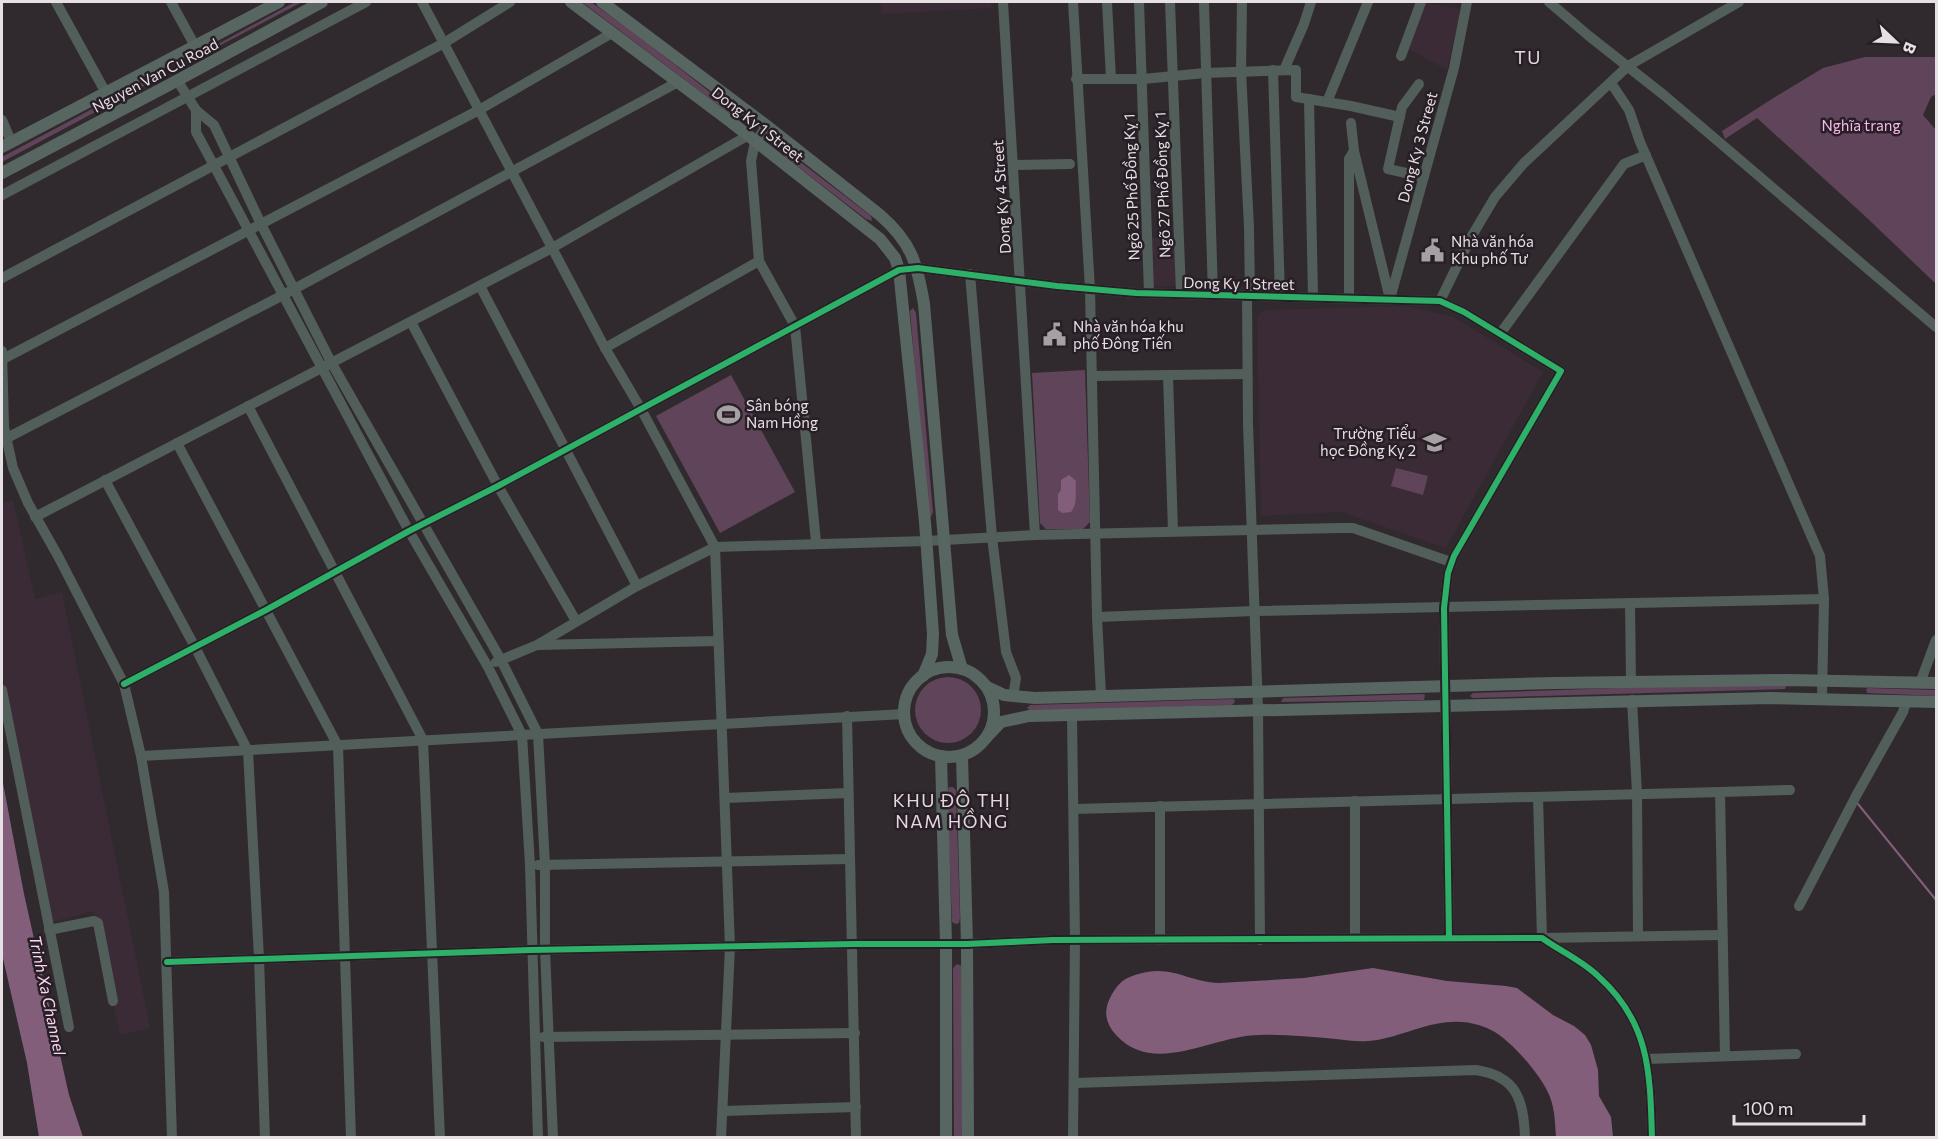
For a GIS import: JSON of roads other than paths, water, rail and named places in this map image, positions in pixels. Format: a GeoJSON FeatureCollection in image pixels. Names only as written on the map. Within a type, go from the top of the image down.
{"type":"FeatureCollection","features":[{"type":"Feature","properties":{"kind":"main road","name":"Nguyen Van Cu Road"},"geometry":{"type":"LineString","coordinates":[[6,144],[279,2]]}},
{"type":"Feature","properties":{"kind":"main road","name":"Nguyen Van Cu Road"},"geometry":{"type":"LineString","coordinates":[[2,173],[322,2]]}},
{"type":"Feature","properties":{"kind":"main road","name":"Dong Ky 1 Street"},"geometry":{"type":"LineString","coordinates":[[571,2],[880,239],[895,258],[899,270]]}},
{"type":"Feature","properties":{"kind":"main road","name":"Dong Ky 1 Street"},"geometry":{"type":"LineString","coordinates":[[602,2],[767,126],[891,224],[905,242],[918,268]]}},
{"type":"Feature","properties":{"kind":"main road"},"geometry":{"type":"LineString","coordinates":[[918,268],[924,304],[952,635],[963,669]]}},
{"type":"Feature","properties":{"kind":"main road"},"geometry":{"type":"LineString","coordinates":[[899,270],[926,540],[933,635],[930,660],[923,676],[909,692],[904,714],[908,730],[917,744],[930,753],[941,756],[962,756],[975,749],[997,725],[1007,720],[1029,716],[1632,700],[1822,698],[1936,702]]}},
{"type":"Feature","properties":{"kind":"main road"},"geometry":{"type":"LineString","coordinates":[[923,676],[945,667],[963,669],[997,693],[1013,697],[1035,698],[1631,682],[1822,680],[1936,683]]}},
{"type":"Feature","properties":{"kind":"main road"},"geometry":{"type":"LineString","coordinates":[[985,739],[992,726],[994,711],[993,701],[987,687]]}},
{"type":"Feature","properties":{"kind":"main road"},"geometry":{"type":"LineString","coordinates":[[941,756],[946,944],[946,1137]]}},
{"type":"Feature","properties":{"kind":"main road"},"geometry":{"type":"LineString","coordinates":[[962,756],[967,944],[968,1137]]}},
{"type":"Feature","properties":{"kind":"street"},"geometry":{"type":"LineString","coordinates":[[56,2],[106,93]]}},
{"type":"Feature","properties":{"kind":"street"},"geometry":{"type":"LineString","coordinates":[[171,2],[195,46]]}},
{"type":"Feature","properties":{"kind":"street"},"geometry":{"type":"LineString","coordinates":[[2,195],[366,2]]}},
{"type":"Feature","properties":{"kind":"street"},"geometry":{"type":"LineString","coordinates":[[422,2],[605,348],[641,409],[715,547],[730,946],[721,1137]]}},
{"type":"Feature","properties":{"kind":"street"},"geometry":{"type":"LineString","coordinates":[[2,278],[444,43],[510,2]]}},
{"type":"Feature","properties":{"kind":"street","name":"Dong Ky 4 Street"},"geometry":{"type":"LineString","coordinates":[[1003,2],[1035,535]]}},
{"type":"Feature","properties":{"kind":"street"},"geometry":{"type":"LineString","coordinates":[[1073,2],[1090,289],[1097,617],[1101,695]]}},
{"type":"Feature","properties":{"kind":"street"},"geometry":{"type":"LineString","coordinates":[[1107,2],[1111,79]]}},
{"type":"Feature","properties":{"kind":"street","name":"Ngõ 25 Phố Đồng Kỵ 1"},"geometry":{"type":"LineString","coordinates":[[1139,2],[1149,293]]}},
{"type":"Feature","properties":{"kind":"street","name":"Ngõ 27 Phố Đồng Kỵ 1"},"geometry":{"type":"LineString","coordinates":[[1170,2],[1181,293]]}},
{"type":"Feature","properties":{"kind":"street"},"geometry":{"type":"LineString","coordinates":[[1242,2],[1241,71],[1249,227],[1247,374],[1258,710],[1260,940]]}},
{"type":"Feature","properties":{"kind":"street"},"geometry":{"type":"LineString","coordinates":[[1280,296],[1279,70],[1304,24],[1311,2]]}},
{"type":"Feature","properties":{"kind":"street"},"geometry":{"type":"LineString","coordinates":[[1326,102],[1368,2]]}},
{"type":"Feature","properties":{"kind":"street"},"geometry":{"type":"LineString","coordinates":[[1401,56],[1421,2]]}},
{"type":"Feature","properties":{"kind":"street","name":"Dong Ky 3 Street"},"geometry":{"type":"LineString","coordinates":[[1390,300],[1454,68],[1467,2]]}},
{"type":"Feature","properties":{"kind":"street"},"geometry":{"type":"LineString","coordinates":[[1549,2],[1936,327]]}},
{"type":"Feature","properties":{"kind":"street"},"geometry":{"type":"LineString","coordinates":[[1204,3],[1214,294]]}},
{"type":"Feature","properties":{"kind":"street"},"geometry":{"type":"LineString","coordinates":[[1440,301],[1470,238],[1495,197],[1524,163],[1628,66],[1733,3]]}},
{"type":"Feature","properties":{"kind":"street"},"geometry":{"type":"LineString","coordinates":[[172,1137],[164,892],[141,756],[124,684],[35,517],[13,468],[5,439],[2,355],[261,224],[479,110],[612,33]]}},
{"type":"Feature","properties":{"kind":"street"},"geometry":{"type":"LineString","coordinates":[[1076,79],[1143,80],[1205,72],[1296,70],[1296,97],[1400,117]]}},
{"type":"Feature","properties":{"kind":"street"},"geometry":{"type":"LineString","coordinates":[[177,80],[196,110],[214,125],[294,289],[326,365],[409,531],[488,667],[522,735],[530,865],[538,1137]]}},
{"type":"Feature","properties":{"kind":"street"},"geometry":{"type":"LineString","coordinates":[[5,439],[283,295],[678,82]]}},
{"type":"Feature","properties":{"kind":"street"},"geometry":{"type":"LineString","coordinates":[[1611,82],[1629,110],[1646,155],[1820,556],[1824,599],[1822,698]]}},
{"type":"Feature","properties":{"kind":"street"},"geometry":{"type":"LineString","coordinates":[[1419,84],[1402,106],[1388,169],[1424,177]]}},
{"type":"Feature","properties":{"kind":"street"},"geometry":{"type":"LineString","coordinates":[[1309,99],[1313,297]]}},
{"type":"Feature","properties":{"kind":"street"},"geometry":{"type":"LineString","coordinates":[[196,110],[196,132],[283,295],[423,525],[501,660],[538,734],[545,865],[545,951],[553,1137]]}},
{"type":"Feature","properties":{"kind":"street"},"geometry":{"type":"LineString","coordinates":[[2,120],[6,144]]}},
{"type":"Feature","properties":{"kind":"street"},"geometry":{"type":"LineString","coordinates":[[1351,123],[1354,151],[1390,300]]}},
{"type":"Feature","properties":{"kind":"street"},"geometry":{"type":"LineString","coordinates":[[35,517],[552,248],[751,139],[767,126]]}},
{"type":"Feature","properties":{"kind":"street"},"geometry":{"type":"LineString","coordinates":[[751,139],[759,261],[795,326],[816,542]]}},
{"type":"Feature","properties":{"kind":"street"},"geometry":{"type":"LineString","coordinates":[[1349,298],[1349,159],[1354,151]]}},
{"type":"Feature","properties":{"kind":"street"},"geometry":{"type":"LineString","coordinates":[[1500,334],[1624,164],[1646,155]]}},
{"type":"Feature","properties":{"kind":"street"},"geometry":{"type":"LineString","coordinates":[[1014,165],[1070,164]]}},
{"type":"Feature","properties":{"kind":"street"},"geometry":{"type":"LineString","coordinates":[[605,348],[759,261]]}},
{"type":"Feature","properties":{"kind":"street","name":"Dong Ky 1 Street"},"geometry":{"type":"LineString","coordinates":[[899,270],[918,268],[1090,289],[1149,293],[1440,301],[1464,312],[1561,371],[1451,562]]}},
{"type":"Feature","properties":{"kind":"street"},"geometry":{"type":"LineString","coordinates":[[124,684],[266,610],[409,531],[566,450],[899,270]]}},
{"type":"Feature","properties":{"kind":"street"},"geometry":{"type":"LineString","coordinates":[[970,274],[992,537],[1006,652],[1016,678],[1013,697]]}},
{"type":"Feature","properties":{"kind":"street"},"geometry":{"type":"LineString","coordinates":[[480,286],[637,586]]}},
{"type":"Feature","properties":{"kind":"street"},"geometry":{"type":"LineString","coordinates":[[411,322],[498,486],[576,621]]}},
{"type":"Feature","properties":{"kind":"street"},"geometry":{"type":"LineString","coordinates":[[1092,376],[1247,374]]}},
{"type":"Feature","properties":{"kind":"street"},"geometry":{"type":"LineString","coordinates":[[1168,376],[1173,531]]}},
{"type":"Feature","properties":{"kind":"street"},"geometry":{"type":"LineString","coordinates":[[248,406],[423,740],[434,954],[440,1137]]}},
{"type":"Feature","properties":{"kind":"street"},"geometry":{"type":"LineString","coordinates":[[177,443],[338,746],[351,1137]]}},
{"type":"Feature","properties":{"kind":"street"},"geometry":{"type":"LineString","coordinates":[[105,480],[248,751],[260,958],[266,1137]]}},
{"type":"Feature","properties":{"kind":"street"},"geometry":{"type":"LineString","coordinates":[[488,667],[537,645],[637,586],[715,547],[1035,535],[1353,528],[1451,562],[1445,589],[1444,608],[1449,937]]}},
{"type":"Feature","properties":{"kind":"street"},"geometry":{"type":"LineString","coordinates":[[1097,617],[1255,611],[1824,599]]}},
{"type":"Feature","properties":{"kind":"street"},"geometry":{"type":"LineString","coordinates":[[1630,603],[1631,682]]}},
{"type":"Feature","properties":{"kind":"street"},"geometry":{"type":"LineString","coordinates":[[1920,683],[1936,640]]}},
{"type":"Feature","properties":{"kind":"street"},"geometry":{"type":"LineString","coordinates":[[537,645],[717,641]]}},
{"type":"Feature","properties":{"kind":"street"},"geometry":{"type":"LineString","coordinates":[[2,690],[69,1027]]}},
{"type":"Feature","properties":{"kind":"street"},"geometry":{"type":"LineString","coordinates":[[1632,700],[1638,935]]}},
{"type":"Feature","properties":{"kind":"street"},"geometry":{"type":"LineString","coordinates":[[1799,906],[1903,712],[1906,702]]}},
{"type":"Feature","properties":{"kind":"street"},"geometry":{"type":"LineString","coordinates":[[141,756],[723,722],[904,714]]}},
{"type":"Feature","properties":{"kind":"street"},"geometry":{"type":"LineString","coordinates":[[847,716],[856,1137]]}},
{"type":"Feature","properties":{"kind":"street"},"geometry":{"type":"LineString","coordinates":[[1072,716],[1075,940],[1073,1137]]}},
{"type":"Feature","properties":{"kind":"street"},"geometry":{"type":"LineString","coordinates":[[1074,808],[1790,790]]}},
{"type":"Feature","properties":{"kind":"street"},"geometry":{"type":"LineString","coordinates":[[1720,792],[1725,1056]]}},
{"type":"Feature","properties":{"kind":"street"},"geometry":{"type":"LineString","coordinates":[[725,798],[848,793]]}},
{"type":"Feature","properties":{"kind":"street"},"geometry":{"type":"LineString","coordinates":[[1538,797],[1542,938]]}},
{"type":"Feature","properties":{"kind":"street"},"geometry":{"type":"LineString","coordinates":[[1355,801],[1355,938]]}},
{"type":"Feature","properties":{"kind":"street"},"geometry":{"type":"LineString","coordinates":[[1160,940],[1161,806]]}},
{"type":"Feature","properties":{"kind":"street"},"geometry":{"type":"LineString","coordinates":[[530,865],[850,859]]}},
{"type":"Feature","properties":{"kind":"street"},"geometry":{"type":"LineString","coordinates":[[49,930],[94,921],[98,923],[113,1001]]}},
{"type":"Feature","properties":{"kind":"street"},"geometry":{"type":"LineString","coordinates":[[167,962],[531,950],[967,944],[1075,940],[1722,935]]}},
{"type":"Feature","properties":{"kind":"street"},"geometry":{"type":"LineString","coordinates":[[1565,954],[1562,942],[1569,937]]}},
{"type":"Feature","properties":{"kind":"street"},"geometry":{"type":"LineString","coordinates":[[1542,938],[1598,975],[1618,996],[1637,1026],[1646,1059],[1652,1137]]}},
{"type":"Feature","properties":{"kind":"street"},"geometry":{"type":"LineString","coordinates":[[534,1037],[855,1033]]}},
{"type":"Feature","properties":{"kind":"street"},"geometry":{"type":"LineString","coordinates":[[1646,1059],[1796,1054]]}},
{"type":"Feature","properties":{"kind":"street"},"geometry":{"type":"LineString","coordinates":[[1074,1083],[1476,1070],[1500,1076],[1517,1094],[1524,1112],[1525,1137]]}},
{"type":"Feature","properties":{"kind":"street"},"geometry":{"type":"LineString","coordinates":[[723,1111],[856,1107]]}},
{"type":"Feature","properties":{"kind":"waterway"},"geometry":{"type":"LineString","coordinates":[[1858,804],[1936,900]]}},
{"type":"Feature","properties":{"kind":"place","name":"Nhà văn hóa Khu phố Tư"},"geometry":{"type":"Point","coordinates":[1433,250]}},
{"type":"Feature","properties":{"kind":"place","name":"Nhà văn hóa khu phố Đông Tiến"},"geometry":{"type":"Point","coordinates":[1055,335]}},
{"type":"Feature","properties":{"kind":"place","name":"Sân bóng Nam Hồng"},"geometry":{"type":"Point","coordinates":[728,414]}},
{"type":"Feature","properties":{"kind":"place","name":"Trường Tiểu học Đồng Kỵ 2"},"geometry":{"type":"Point","coordinates":[1434,442]}},
{"type":"Feature","properties":{"kind":"district","name":"TU"},"geometry":{"type":"Point","coordinates":[1528,57]}},
{"type":"Feature","properties":{"kind":"district","name":"KHU ĐÔ THỊ NAM HỒNG"},"geometry":{"type":"Point","coordinates":[952,810]}},
{"type":"Feature","properties":{"kind":"park label","name":"Nghĩa trang"},"geometry":{"type":"Point","coordinates":[1861,125]}},
{"type":"Feature","properties":{"kind":"water label","name":"Trinh Xa Channel"},"geometry":{"type":"Point","coordinates":[48,995]}}]}
